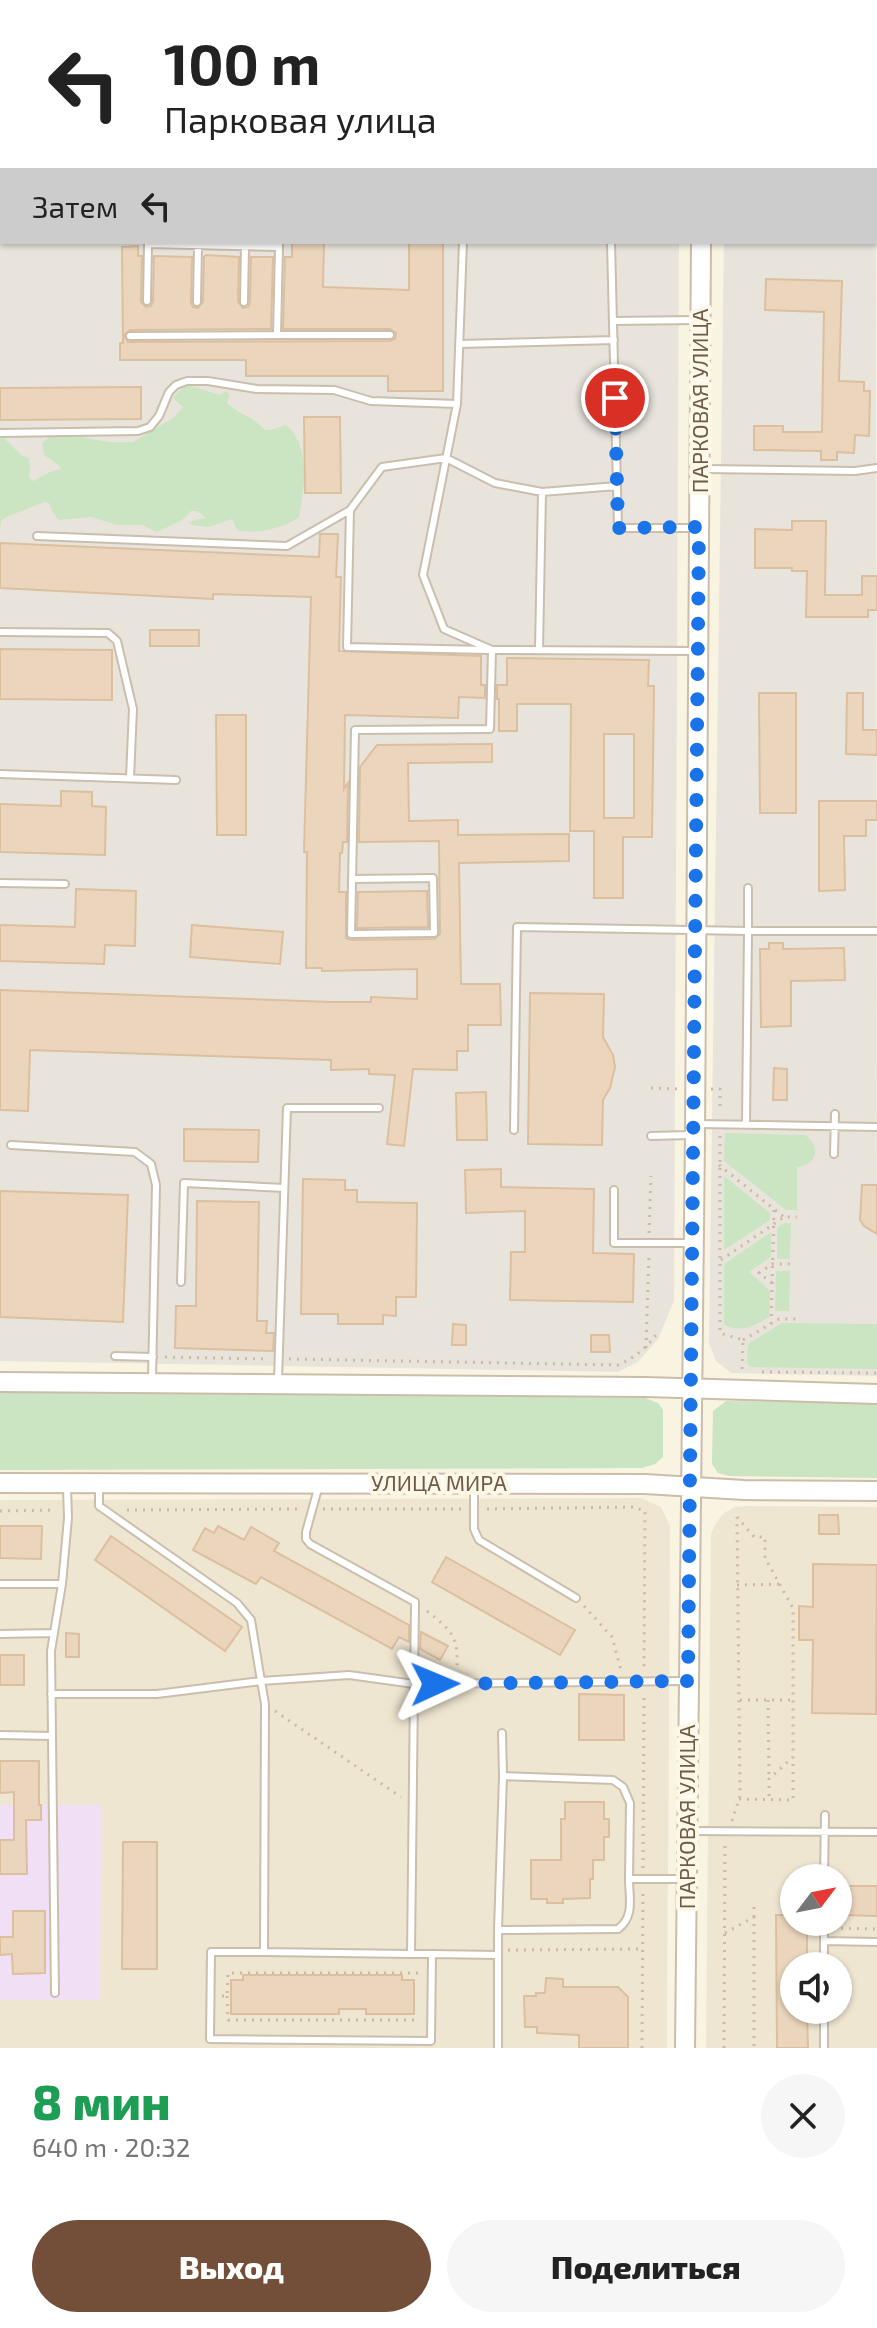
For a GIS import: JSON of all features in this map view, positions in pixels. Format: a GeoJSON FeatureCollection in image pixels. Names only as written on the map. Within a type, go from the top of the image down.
{"type":"FeatureCollection","features":[{"type":"Feature","properties":{"kind":"main road","name":"ПАРКОВАЯ УЛИЦА"},"geometry":{"type":"LineString","coordinates":[[685,2048],[701,244]]}},
{"type":"Feature","properties":{"kind":"main road"},"geometry":{"type":"LineString","coordinates":[[0,1382],[691,1389],[877,1394]]}},
{"type":"Feature","properties":{"kind":"main road","name":"УЛИЦА МИРА"},"geometry":{"type":"LineString","coordinates":[[0,1483],[645,1484],[744,1490],[877,1491]]}},
{"type":"Feature","properties":{"kind":"lane"},"geometry":{"type":"LineString","coordinates":[[147,301],[148,244],[279,244],[277,335]]}},
{"type":"Feature","properties":{"kind":"lane"},"geometry":{"type":"LineString","coordinates":[[463,244],[457,404],[423,575],[444,629],[492,650]]}},
{"type":"Feature","properties":{"kind":"lane"},"geometry":{"type":"LineString","coordinates":[[463,253],[469,244]]}},
{"type":"Feature","properties":{"kind":"lane"},"geometry":{"type":"LineString","coordinates":[[611,244],[618,528],[699,527]]}},
{"type":"Feature","properties":{"kind":"lane"},"geometry":{"type":"LineString","coordinates":[[197,302],[198,245]]}},
{"type":"Feature","properties":{"kind":"lane"},"geometry":{"type":"LineString","coordinates":[[244,302],[245,246]]}},
{"type":"Feature","properties":{"kind":"lane"},"geometry":{"type":"LineString","coordinates":[[613,321],[700,320]]}},
{"type":"Feature","properties":{"kind":"lane"},"geometry":{"type":"LineString","coordinates":[[130,336],[390,335]]}},
{"type":"Feature","properties":{"kind":"lane"},"geometry":{"type":"LineString","coordinates":[[459,344],[614,340]]}},
{"type":"Feature","properties":{"kind":"lane"},"geometry":{"type":"LineString","coordinates":[[0,433],[138,431],[150,427],[159,416],[169,392],[187,381],[257,389],[334,390],[371,401],[457,404]]}},
{"type":"Feature","properties":{"kind":"lane"},"geometry":{"type":"LineString","coordinates":[[37,536],[287,546],[350,510],[382,467],[446,458],[495,483],[542,492],[617,486]]}},
{"type":"Feature","properties":{"kind":"lane"},"geometry":{"type":"LineString","coordinates":[[699,468],[855,471],[877,468]]}},
{"type":"Feature","properties":{"kind":"lane"},"geometry":{"type":"LineString","coordinates":[[539,650],[542,492]]}},
{"type":"Feature","properties":{"kind":"lane"},"geometry":{"type":"LineString","coordinates":[[350,510],[347,647],[698,651]]}},
{"type":"Feature","properties":{"kind":"lane"},"geometry":{"type":"LineString","coordinates":[[0,632],[108,633],[117,641],[133,709],[130,778]]}},
{"type":"Feature","properties":{"kind":"lane"},"geometry":{"type":"LineString","coordinates":[[352,879],[433,878],[434,933],[351,934],[352,879],[355,730],[490,729],[492,650]]}},
{"type":"Feature","properties":{"kind":"lane"},"geometry":{"type":"LineString","coordinates":[[0,774],[176,780]]}},
{"type":"Feature","properties":{"kind":"lane"},"geometry":{"type":"LineString","coordinates":[[0,883],[65,884]]}},
{"type":"Feature","properties":{"kind":"lane"},"geometry":{"type":"LineString","coordinates":[[746,1125],[748,888]]}},
{"type":"Feature","properties":{"kind":"lane"},"geometry":{"type":"LineString","coordinates":[[514,1130],[517,927],[877,931]]}},
{"type":"Feature","properties":{"kind":"lane"},"geometry":{"type":"LineString","coordinates":[[278,1384],[287,1108],[379,1108]]}},
{"type":"Feature","properties":{"kind":"lane"},"geometry":{"type":"LineString","coordinates":[[834,1154],[835,1114]]}},
{"type":"Feature","properties":{"kind":"lane"},"geometry":{"type":"LineString","coordinates":[[651,1136],[720,1125],[877,1127]]}},
{"type":"Feature","properties":{"kind":"lane"},"geometry":{"type":"LineString","coordinates":[[11,1145],[135,1152],[151,1164],[156,1185],[152,1383]]}},
{"type":"Feature","properties":{"kind":"lane"},"geometry":{"type":"LineString","coordinates":[[181,1282],[184,1183],[284,1188]]}},
{"type":"Feature","properties":{"kind":"lane"},"geometry":{"type":"LineString","coordinates":[[614,1190],[614,1243],[693,1243]]}},
{"type":"Feature","properties":{"kind":"lane"},"geometry":{"type":"LineString","coordinates":[[115,1356],[153,1357]]}},
{"type":"Feature","properties":{"kind":"lane"},"geometry":{"type":"LineString","coordinates":[[55,1993],[51,1651],[62,1584],[68,1518],[67,1483]]}},
{"type":"Feature","properties":{"kind":"lane"},"geometry":{"type":"LineString","coordinates":[[99,1483],[99,1506],[237,1603],[251,1620],[265,1704],[264,1952]]}},
{"type":"Feature","properties":{"kind":"lane"},"geometry":{"type":"LineString","coordinates":[[320,1483],[306,1539],[415,1602],[411,1954]]}},
{"type":"Feature","properties":{"kind":"lane"},"geometry":{"type":"LineString","coordinates":[[474,1483],[474,1529],[479,1540],[576,1598]]}},
{"type":"Feature","properties":{"kind":"lane"},"geometry":{"type":"LineString","coordinates":[[0,1584],[62,1584]]}},
{"type":"Feature","properties":{"kind":"lane"},"geometry":{"type":"LineString","coordinates":[[0,1634],[54,1633]]}},
{"type":"Feature","properties":{"kind":"lane"},"geometry":{"type":"LineString","coordinates":[[51,1694],[157,1694],[261,1681],[349,1675],[414,1684],[688,1681]]}},
{"type":"Feature","properties":{"kind":"lane"},"geometry":{"type":"LineString","coordinates":[[498,2048],[496,1953],[502,1733]]}},
{"type":"Feature","properties":{"kind":"lane"},"geometry":{"type":"LineString","coordinates":[[0,1735],[52,1736]]}},
{"type":"Feature","properties":{"kind":"lane"},"geometry":{"type":"LineString","coordinates":[[498,1930],[618,1929],[629,1916],[630,1803],[623,1787],[613,1780],[503,1776]]}},
{"type":"Feature","properties":{"kind":"lane"},"geometry":{"type":"LineString","coordinates":[[824,1864],[825,1815]]}},
{"type":"Feature","properties":{"kind":"lane"},"geometry":{"type":"LineString","coordinates":[[687,1831],[877,1832]]}},
{"type":"Feature","properties":{"kind":"lane"},"geometry":{"type":"LineString","coordinates":[[756,1831],[756,1841]]}},
{"type":"Feature","properties":{"kind":"lane"},"geometry":{"type":"LineString","coordinates":[[629,1879],[687,1879]]}},
{"type":"Feature","properties":{"kind":"lane"},"geometry":{"type":"LineString","coordinates":[[824,1936],[824,1952]]}},
{"type":"Feature","properties":{"kind":"lane"},"geometry":{"type":"LineString","coordinates":[[824,1941],[877,1942]]}},
{"type":"Feature","properties":{"kind":"lane"},"geometry":{"type":"LineString","coordinates":[[432,1954],[431,2041],[210,2039],[211,1952],[496,1953]]}},
{"type":"Feature","properties":{"kind":"lane"},"geometry":{"type":"LineString","coordinates":[[824,2024],[824,2048]]}},
{"type":"Feature","properties":{"kind":"path"},"geometry":{"type":"LineString","coordinates":[[651,1088],[720,1089],[720,1333],[743,1340],[779,1319],[796,1319]]}},
{"type":"Feature","properties":{"kind":"path"},"geometry":{"type":"LineString","coordinates":[[719,1165],[784,1217]]}},
{"type":"Feature","properties":{"kind":"path"},"geometry":{"type":"LineString","coordinates":[[646,1348],[651,1176]]}},
{"type":"Feature","properties":{"kind":"path"},"geometry":{"type":"LineString","coordinates":[[771,1324],[774,1209]]}},
{"type":"Feature","properties":{"kind":"path"},"geometry":{"type":"LineString","coordinates":[[721,1260],[784,1217],[797,1217]]}},
{"type":"Feature","properties":{"kind":"path"},"geometry":{"type":"LineString","coordinates":[[772,1283],[759,1273],[772,1264],[796,1264]]}},
{"type":"Feature","properties":{"kind":"path"},"geometry":{"type":"LineString","coordinates":[[153,1357],[618,1365],[634,1358],[659,1331]]}},
{"type":"Feature","properties":{"kind":"path"},"geometry":{"type":"LineString","coordinates":[[742,1371],[743,1340]]}},
{"type":"Feature","properties":{"kind":"path"},"geometry":{"type":"LineString","coordinates":[[757,1372],[877,1373]]}},
{"type":"Feature","properties":{"kind":"path"},"geometry":{"type":"LineString","coordinates":[[642,2048],[645,1511]]}},
{"type":"Feature","properties":{"kind":"path"},"geometry":{"type":"LineString","coordinates":[[724,2048],[725,1843],[739,1799],[737,1517],[754,1537],[765,1537],[765,1558],[793,1608],[793,1800],[739,1799]]}},
{"type":"Feature","properties":{"kind":"path"},"geometry":{"type":"LineString","coordinates":[[737,1585],[780,1584]]}},
{"type":"Feature","properties":{"kind":"path"},"geometry":{"type":"LineString","coordinates":[[576,1598],[612,1637],[625,1682]]}},
{"type":"Feature","properties":{"kind":"path"},"geometry":{"type":"LineString","coordinates":[[415,1602],[448,1628],[457,1644],[457,1684]]}},
{"type":"Feature","properties":{"kind":"path"},"geometry":{"type":"LineString","coordinates":[[739,1700],[793,1700]]}},
{"type":"Feature","properties":{"kind":"path"},"geometry":{"type":"LineString","coordinates":[[768,1700],[769,1800]]}},
{"type":"Feature","properties":{"kind":"path"},"geometry":{"type":"LineString","coordinates":[[265,1704],[399,1794],[413,1818]]}},
{"type":"Feature","properties":{"kind":"path"},"geometry":{"type":"LineString","coordinates":[[769,1779],[793,1757]]}},
{"type":"Feature","properties":{"kind":"path"},"geometry":{"type":"LineString","coordinates":[[754,1907],[754,2048]]}},
{"type":"Feature","properties":{"kind":"path"},"geometry":{"type":"LineString","coordinates":[[725,1933],[754,1917]]}},
{"type":"Feature","properties":{"kind":"path"},"geometry":{"type":"LineString","coordinates":[[852,1927],[877,1929]]}},
{"type":"Feature","properties":{"kind":"path"},"geometry":{"type":"LineString","coordinates":[[496,1953],[643,1949]]}},
{"type":"Feature","properties":{"kind":"path"},"geometry":{"type":"LineString","coordinates":[[424,1973],[228,1973],[227,1996],[228,2020],[424,2020]]}},
{"type":"Feature","properties":{"kind":"path"},"geometry":{"type":"LineString","coordinates":[[210,1996],[227,1996]]}},
{"type":"Feature","properties":{"kind":"shaded area"},"geometry":{"type":"Polygon","coordinates":[[[0,244],[679,244],[674,1301],[658,1339],[638,1362],[618,1372],[0,1361],[0,244]]]}},
{"type":"Feature","properties":{"kind":"shaded area"},"geometry":{"type":"Polygon","coordinates":[[[724,244],[876,244],[877,1376],[731,1373],[716,1361],[709,1343],[724,244]]]}},
{"type":"Feature","properties":{"kind":"shaded area"},"geometry":{"type":"Polygon","coordinates":[[[641,1498],[661,1507],[670,1526],[667,2048],[0,2048],[0,1500],[641,1498]]]}},
{"type":"Feature","properties":{"kind":"shaded area"},"geometry":{"type":"Polygon","coordinates":[[[747,1506],[877,1507],[877,2048],[706,2048],[711,1534],[724,1513],[735,1507],[747,1506]]]}},
{"type":"Feature","properties":{"kind":"shaded area"},"geometry":{"type":"Polygon","coordinates":[[[0,1805],[101,1805],[100,2000],[0,2000],[0,1805]]]}},
{"type":"Feature","properties":{"kind":"green space"},"geometry":{"type":"Polygon","coordinates":[[[188,385],[219,395],[226,391],[230,395],[227,403],[265,430],[286,425],[294,434],[304,468],[299,517],[269,530],[252,532],[237,530],[232,519],[209,527],[191,525],[189,523],[194,520],[206,518],[197,511],[191,511],[182,520],[157,532],[142,525],[117,525],[91,517],[59,520],[49,503],[45,502],[6,517],[1,521],[0,531],[0,438],[29,458],[29,478],[33,481],[61,469],[44,455],[42,443],[51,436],[133,442],[173,418],[183,407],[173,398],[188,385]]]}},
{"type":"Feature","properties":{"kind":"green space"},"geometry":{"type":"Polygon","coordinates":[[[725,1133],[805,1135],[810,1140],[815,1155],[809,1163],[797,1167],[797,1210],[786,1210],[724,1161],[725,1133]]]}},
{"type":"Feature","properties":{"kind":"green space"},"geometry":{"type":"Polygon","coordinates":[[[724,1176],[770,1213],[770,1220],[724,1250],[724,1176]]]}},
{"type":"Feature","properties":{"kind":"green space"},"geometry":{"type":"Polygon","coordinates":[[[791,1223],[790,1259],[777,1259],[777,1228],[791,1223]]]}},
{"type":"Feature","properties":{"kind":"green space"},"geometry":{"type":"Polygon","coordinates":[[[771,1232],[771,1257],[749,1272],[770,1291],[769,1317],[742,1328],[724,1325],[724,1264],[771,1232]]]}},
{"type":"Feature","properties":{"kind":"green space"},"geometry":{"type":"Polygon","coordinates":[[[776,1271],[790,1271],[789,1311],[775,1311],[776,1271]]]}},
{"type":"Feature","properties":{"kind":"green space"},"geometry":{"type":"Polygon","coordinates":[[[782,1323],[877,1324],[877,1369],[750,1367],[747,1363],[748,1344],[782,1323]]]}},
{"type":"Feature","properties":{"kind":"green space"},"geometry":{"type":"Polygon","coordinates":[[[0,1391],[645,1398],[658,1403],[663,1410],[663,1457],[655,1464],[642,1468],[0,1470],[0,1391]]]}},
{"type":"Feature","properties":{"kind":"green space"},"geometry":{"type":"Polygon","coordinates":[[[726,1401],[877,1403],[877,1478],[729,1476],[718,1473],[712,1464],[713,1411],[726,1401]]]}},
{"type":"Feature","properties":{"kind":"building"},"geometry":{"type":"Polygon","coordinates":[[[292,244],[324,244],[323,287],[409,290],[409,244],[443,244],[443,391],[388,391],[388,376],[246,376],[246,360],[120,360],[120,343],[123,343],[122,247],[138,246],[138,256],[142,256],[141,302],[146,307],[151,306],[153,301],[154,256],[192,257],[191,303],[198,308],[203,302],[206,255],[239,257],[238,302],[243,308],[248,307],[250,302],[251,257],[273,257],[271,329],[130,330],[124,335],[128,342],[395,339],[396,333],[390,329],[283,329],[285,257],[292,257],[292,244]]]}},
{"type":"Feature","properties":{"kind":"building"},"geometry":{"type":"Polygon","coordinates":[[[766,279],[842,281],[839,381],[864,382],[864,391],[870,391],[869,436],[855,435],[854,453],[837,452],[837,460],[821,460],[821,451],[754,450],[754,426],[783,426],[783,432],[822,432],[824,312],[765,310],[766,279]]]}},
{"type":"Feature","properties":{"kind":"building"},"geometry":{"type":"Polygon","coordinates":[[[141,387],[141,419],[0,420],[0,388],[141,387]]]}},
{"type":"Feature","properties":{"kind":"building"},"geometry":{"type":"Polygon","coordinates":[[[304,417],[340,417],[341,493],[305,493],[304,417]]]}},
{"type":"Feature","properties":{"kind":"building"},"geometry":{"type":"Polygon","coordinates":[[[792,521],[826,521],[825,595],[862,595],[862,576],[877,576],[877,610],[868,610],[868,617],[806,617],[807,571],[755,568],[755,529],[792,530],[792,521]]]}},
{"type":"Feature","properties":{"kind":"building"},"geometry":{"type":"Polygon","coordinates":[[[320,534],[338,534],[336,577],[341,577],[339,651],[481,656],[481,685],[485,685],[485,698],[459,697],[458,718],[345,715],[347,842],[343,842],[340,853],[339,892],[346,892],[346,938],[434,939],[440,934],[439,841],[359,842],[360,767],[377,745],[492,744],[492,762],[408,763],[409,821],[458,820],[458,835],[569,834],[569,861],[459,863],[461,984],[500,984],[501,1025],[468,1025],[468,1051],[457,1051],[457,1070],[413,1069],[404,1146],[387,1144],[395,1075],[369,1074],[369,1069],[331,1070],[331,1060],[30,1050],[28,1111],[0,1110],[0,990],[331,1002],[371,1002],[371,997],[417,999],[417,969],[322,971],[322,968],[306,968],[307,852],[304,852],[311,597],[213,594],[213,599],[0,588],[0,543],[319,557],[320,534]]]}},
{"type":"Feature","properties":{"kind":"building"},"geometry":{"type":"Polygon","coordinates":[[[150,630],[199,630],[199,646],[150,646],[150,630]]]}},
{"type":"Feature","properties":{"kind":"building"},"geometry":{"type":"Polygon","coordinates":[[[0,649],[112,650],[112,700],[0,699],[0,649]]]}},
{"type":"Feature","properties":{"kind":"building"},"geometry":{"type":"Polygon","coordinates":[[[507,658],[649,660],[648,686],[654,686],[652,837],[623,837],[623,898],[594,898],[594,831],[570,831],[571,704],[517,704],[517,731],[499,731],[497,685],[507,685],[507,658]],[[604,734],[604,818],[634,818],[634,734],[604,734]]]}},
{"type":"Feature","properties":{"kind":"building"},"geometry":{"type":"Polygon","coordinates":[[[759,693],[796,693],[796,813],[760,813],[759,693]]]}},
{"type":"Feature","properties":{"kind":"building"},"geometry":{"type":"Polygon","coordinates":[[[847,693],[863,693],[863,730],[877,730],[877,755],[846,754],[847,693]]]}},
{"type":"Feature","properties":{"kind":"building"},"geometry":{"type":"Polygon","coordinates":[[[216,715],[246,715],[246,835],[217,835],[216,715]]]}},
{"type":"Feature","properties":{"kind":"building"},"geometry":{"type":"Polygon","coordinates":[[[61,791],[92,792],[92,806],[106,807],[105,855],[0,852],[0,804],[61,806],[61,791]]]}},
{"type":"Feature","properties":{"kind":"building"},"geometry":{"type":"Polygon","coordinates":[[[819,801],[877,801],[877,820],[866,820],[866,836],[844,836],[845,890],[819,891],[819,801]]]}},
{"type":"Feature","properties":{"kind":"building"},"geometry":{"type":"Polygon","coordinates":[[[76,889],[136,891],[135,946],[105,945],[104,964],[0,961],[0,925],[75,927],[76,889]]]}},
{"type":"Feature","properties":{"kind":"building"},"geometry":{"type":"Polygon","coordinates":[[[427,891],[428,927],[357,928],[358,892],[427,891]]]}},
{"type":"Feature","properties":{"kind":"building"},"geometry":{"type":"Polygon","coordinates":[[[192,925],[283,932],[280,964],[190,957],[192,925]]]}},
{"type":"Feature","properties":{"kind":"building"},"geometry":{"type":"Polygon","coordinates":[[[769,943],[783,943],[783,949],[844,948],[845,980],[791,981],[791,1026],[761,1027],[760,949],[769,949],[769,943]]]}},
{"type":"Feature","properties":{"kind":"building"},"geometry":{"type":"Polygon","coordinates":[[[530,993],[604,994],[603,1037],[613,1055],[615,1067],[610,1088],[603,1100],[602,1145],[528,1144],[530,993]]]}},
{"type":"Feature","properties":{"kind":"building"},"geometry":{"type":"Polygon","coordinates":[[[774,1068],[787,1069],[787,1100],[773,1100],[774,1068]]]}},
{"type":"Feature","properties":{"kind":"building"},"geometry":{"type":"Polygon","coordinates":[[[486,1092],[487,1140],[457,1140],[456,1093],[486,1092]]]}},
{"type":"Feature","properties":{"kind":"building"},"geometry":{"type":"Polygon","coordinates":[[[184,1129],[259,1130],[258,1162],[184,1161],[184,1129]]]}},
{"type":"Feature","properties":{"kind":"building"},"geometry":{"type":"Polygon","coordinates":[[[501,1169],[501,1187],[594,1189],[593,1253],[634,1254],[633,1302],[510,1300],[511,1252],[525,1252],[525,1211],[466,1213],[465,1170],[501,1169]]]}},
{"type":"Feature","properties":{"kind":"building"},"geometry":{"type":"Polygon","coordinates":[[[303,1179],[345,1180],[345,1190],[357,1190],[357,1202],[417,1203],[416,1297],[396,1297],[396,1316],[383,1315],[383,1324],[338,1324],[338,1314],[301,1314],[303,1179]]]}},
{"type":"Feature","properties":{"kind":"building"},"geometry":{"type":"Polygon","coordinates":[[[862,1185],[877,1185],[877,1234],[860,1220],[862,1185]]]}},
{"type":"Feature","properties":{"kind":"building"},"geometry":{"type":"Polygon","coordinates":[[[0,1191],[128,1195],[123,1322],[0,1317],[0,1191]]]}},
{"type":"Feature","properties":{"kind":"building"},"geometry":{"type":"Polygon","coordinates":[[[197,1201],[259,1202],[257,1321],[267,1321],[266,1333],[274,1333],[273,1351],[175,1348],[176,1306],[196,1306],[197,1201]]]}},
{"type":"Feature","properties":{"kind":"building"},"geometry":{"type":"Polygon","coordinates":[[[453,1324],[466,1325],[466,1345],[452,1345],[453,1324]]]}},
{"type":"Feature","properties":{"kind":"building"},"geometry":{"type":"Polygon","coordinates":[[[591,1335],[609,1335],[610,1352],[591,1352],[591,1335]]]}},
{"type":"Feature","properties":{"kind":"building"},"geometry":{"type":"Polygon","coordinates":[[[819,1515],[838,1515],[839,1534],[819,1534],[819,1515]]]}},
{"type":"Feature","properties":{"kind":"building"},"geometry":{"type":"Polygon","coordinates":[[[0,1526],[42,1526],[41,1559],[0,1558],[0,1526]]]}},
{"type":"Feature","properties":{"kind":"building"},"geometry":{"type":"Polygon","coordinates":[[[218,1526],[244,1540],[251,1527],[279,1543],[274,1551],[409,1625],[409,1642],[399,1637],[392,1649],[261,1577],[256,1584],[193,1550],[205,1528],[214,1533],[218,1526]]]}},
{"type":"Feature","properties":{"kind":"building"},"geometry":{"type":"Polygon","coordinates":[[[111,1536],[242,1627],[225,1651],[95,1560],[111,1536]]]}},
{"type":"Feature","properties":{"kind":"building"},"geometry":{"type":"Polygon","coordinates":[[[446,1557],[575,1630],[560,1655],[432,1582],[446,1557]]]}},
{"type":"Feature","properties":{"kind":"building"},"geometry":{"type":"Polygon","coordinates":[[[813,1564],[877,1565],[876,1714],[812,1713],[813,1640],[799,1640],[799,1606],[813,1607],[813,1564]]]}},
{"type":"Feature","properties":{"kind":"building"},"geometry":{"type":"Polygon","coordinates":[[[421,1632],[448,1646],[440,1660],[420,1649],[421,1632]]]}},
{"type":"Feature","properties":{"kind":"building"},"geometry":{"type":"Polygon","coordinates":[[[66,1633],[79,1634],[79,1657],[66,1657],[66,1633]]]}},
{"type":"Feature","properties":{"kind":"building"},"geometry":{"type":"Polygon","coordinates":[[[0,1655],[24,1655],[24,1685],[0,1685],[0,1655]]]}},
{"type":"Feature","properties":{"kind":"building"},"geometry":{"type":"Polygon","coordinates":[[[579,1694],[624,1695],[624,1740],[579,1740],[579,1694]]]}},
{"type":"Feature","properties":{"kind":"building"},"geometry":{"type":"Polygon","coordinates":[[[0,1761],[39,1761],[41,1820],[26,1820],[27,1874],[0,1874],[0,1840],[14,1840],[14,1792],[0,1793],[0,1761]]]}},
{"type":"Feature","properties":{"kind":"building"},"geometry":{"type":"Polygon","coordinates":[[[565,1802],[604,1802],[604,1819],[609,1819],[609,1837],[604,1837],[604,1860],[593,1860],[590,1898],[563,1899],[563,1903],[531,1899],[531,1860],[561,1860],[561,1819],[565,1819],[565,1802]]]}},
{"type":"Feature","properties":{"kind":"building"},"geometry":{"type":"Polygon","coordinates":[[[123,1842],[157,1842],[157,1969],[122,1969],[123,1842]]]}},
{"type":"Feature","properties":{"kind":"building"},"geometry":{"type":"Polygon","coordinates":[[[852,1886],[877,1886],[877,1916],[852,1915],[852,1886]]]}},
{"type":"Feature","properties":{"kind":"building"},"geometry":{"type":"Polygon","coordinates":[[[13,1911],[45,1911],[45,1973],[13,1974],[12,1954],[0,1955],[0,1937],[13,1937],[13,1911]]]}},
{"type":"Feature","properties":{"kind":"building"},"geometry":{"type":"Polygon","coordinates":[[[776,1915],[780,1915],[780,1936],[807,1936],[807,1952],[780,1952],[780,2024],[807,2024],[808,2048],[777,2048],[776,1915]]]}},
{"type":"Feature","properties":{"kind":"building"},"geometry":{"type":"Polygon","coordinates":[[[243,1975],[402,1975],[402,1980],[414,1980],[414,2014],[366,2014],[366,2009],[339,2009],[339,2014],[231,2014],[231,1980],[243,1980],[243,1975]]]}},
{"type":"Feature","properties":{"kind":"building"},"geometry":{"type":"Polygon","coordinates":[[[546,1978],[563,1979],[563,1987],[618,1987],[628,1997],[628,2048],[579,2048],[579,2035],[537,2033],[537,2027],[525,2027],[524,1996],[545,1993],[546,1978]]]}},
{"type":"Feature","properties":{"kind":"route"},"geometry":{"type":"LineString","coordinates":[[435,1684],[688,1681],[699,527],[618,528],[615,398]]}}]}
